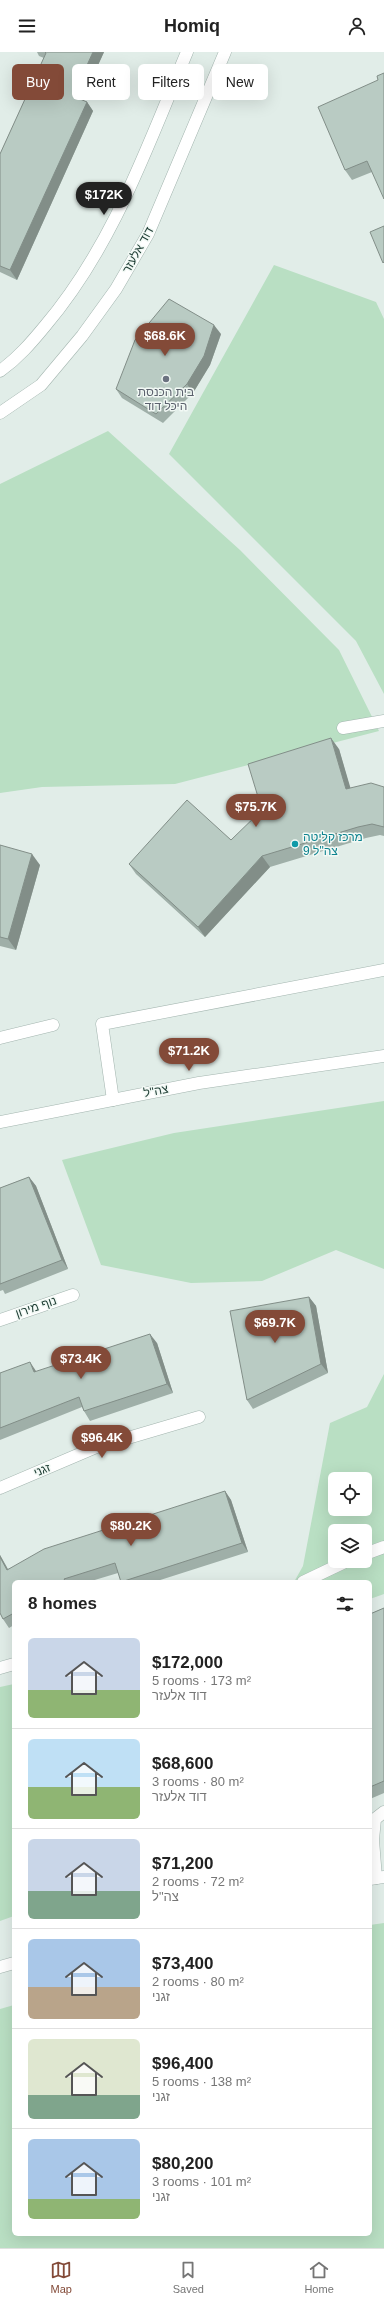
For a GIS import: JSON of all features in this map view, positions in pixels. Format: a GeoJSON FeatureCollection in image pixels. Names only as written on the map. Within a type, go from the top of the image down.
{"type":"FeatureCollection","features":[{"type":"Feature","properties":{"kind":"street"},"geometry":{"type":"LineString","coordinates":[[0,371],[17,359],[55,314],[87,269],[117,218],[187,52]]}},
{"type":"Feature","properties":{"kind":"street","name":"דוד אלעזר"},"geometry":{"type":"LineString","coordinates":[[0,413],[41,385],[82,336],[116,289],[148,234],[225,52]]}},
{"type":"Feature","properties":{"kind":"street"},"geometry":{"type":"LineString","coordinates":[[343,728],[384,721]]}},
{"type":"Feature","properties":{"kind":"street"},"geometry":{"type":"LineString","coordinates":[[113,1100],[102,1024],[384,970]]}},
{"type":"Feature","properties":{"kind":"street"},"geometry":{"type":"LineString","coordinates":[[0,1038],[53,1025]]}},
{"type":"Feature","properties":{"kind":"street","name":"צה\"ל"},"geometry":{"type":"LineString","coordinates":[[0,1122],[199,1083],[384,1056]]}},
{"type":"Feature","properties":{"kind":"street","name":"נוף מירון"},"geometry":{"type":"LineString","coordinates":[[0,1320],[73,1295]]}},
{"type":"Feature","properties":{"kind":"street","name":"זגני"},"geometry":{"type":"LineString","coordinates":[[0,1488],[94,1448],[199,1417]]}},
{"type":"Feature","properties":{"kind":"street"},"geometry":{"type":"LineString","coordinates":[[372,1551],[384,1547]]}},
{"type":"Feature","properties":{"kind":"street"},"geometry":{"type":"LineString","coordinates":[[307,1580],[332,1568]]}},
{"type":"Feature","properties":{"kind":"street"},"geometry":{"type":"LineString","coordinates":[[0,1668],[12,1665]]}},
{"type":"Feature","properties":{"kind":"street"},"geometry":{"type":"LineString","coordinates":[[377,1878],[373,1840],[375,1819],[384,1812]]}},
{"type":"Feature","properties":{"kind":"street"},"geometry":{"type":"LineString","coordinates":[[0,1967],[12,1964]]}},
{"type":"Feature","properties":{"kind":"green space"},"geometry":{"type":"Polygon","coordinates":[[[274,265],[376,302],[384,319],[384,694],[356,641],[169,454],[274,265]]]}},
{"type":"Feature","properties":{"kind":"green space"},"geometry":{"type":"Polygon","coordinates":[[[108,431],[240,550],[339,650],[379,731],[175,784],[42,787],[0,793],[0,484],[108,431]]]}},
{"type":"Feature","properties":{"kind":"green space"},"geometry":{"type":"Polygon","coordinates":[[[384,1101],[384,1269],[336,1250],[262,1281],[191,1283],[101,1265],[62,1160],[174,1133],[384,1101]]]}},
{"type":"Feature","properties":{"kind":"green space"},"geometry":{"type":"Polygon","coordinates":[[[384,1374],[384,1594],[372,1598],[372,1580],[295,1580],[303,1566],[330,1423],[367,1407],[384,1374]]]}},
{"type":"Feature","properties":{"kind":"green space"},"geometry":{"type":"Polygon","coordinates":[[[12,1684],[12,1917],[0,1921],[0,1687],[12,1684]]]}},
{"type":"Feature","properties":{"kind":"green space"},"geometry":{"type":"Polygon","coordinates":[[[384,1923],[384,2248],[0,2248],[0,2009],[12,2006],[12,2236],[372,2236],[372,1925],[384,1923]]]}},
{"type":"Feature","properties":{"kind":"building"},"geometry":{"type":"Polygon","coordinates":[[[45,52],[93,52],[88,64],[72,64],[72,100],[82,100],[87,102],[10,270],[0,266],[0,154],[25,100],[64,100],[64,64],[41,64],[46,53],[45,52]]]}},
{"type":"Feature","properties":{"kind":"building"},"geometry":{"type":"Polygon","coordinates":[[[384,73],[384,199],[367,161],[345,170],[318,107],[378,80],[377,76],[384,73]]]}},
{"type":"Feature","properties":{"kind":"building"},"geometry":{"type":"Polygon","coordinates":[[[384,226],[384,262],[383,263],[370,232],[384,226]]]}},
{"type":"Feature","properties":{"kind":"building","name":"בית הכנסת היכל דוד"},"geometry":{"type":"Polygon","coordinates":[[[169,299],[214,325],[204,356],[187,384],[156,414],[116,389],[135,340],[169,299]]]}},
{"type":"Feature","properties":{"kind":"building","name":"מרכז קליטה צה\"ל 9"},"geometry":{"type":"Polygon","coordinates":[[[331,738],[346,789],[371,783],[384,787],[384,827],[372,824],[358,827],[262,856],[198,927],[129,864],[187,800],[231,840],[262,810],[248,764],[331,738]]]}},
{"type":"Feature","properties":{"kind":"building"},"geometry":{"type":"Polygon","coordinates":[[[0,845],[32,854],[8,939],[0,937],[0,845]]]}},
{"type":"Feature","properties":{"kind":"building"},"geometry":{"type":"Polygon","coordinates":[[[29,1177],[62,1260],[0,1284],[0,1188],[29,1177]]]}},
{"type":"Feature","properties":{"kind":"building"},"geometry":{"type":"Polygon","coordinates":[[[309,1297],[321,1364],[247,1400],[230,1311],[309,1297]]]}},
{"type":"Feature","properties":{"kind":"building"},"geometry":{"type":"Polygon","coordinates":[[[150,1334],[167,1384],[84,1411],[79,1397],[0,1428],[0,1373],[30,1362],[34,1372],[150,1334]]]}},
{"type":"Feature","properties":{"kind":"building"},"geometry":{"type":"Polygon","coordinates":[[[225,1491],[242,1543],[127,1580],[120,1580],[115,1563],[64,1579],[65,1580],[12,1580],[12,1614],[3,1619],[0,1613],[0,1557],[7,1570],[44,1549],[225,1491]]]}},
{"type":"Feature","properties":{"kind":"building"},"geometry":{"type":"Polygon","coordinates":[[[384,1608],[384,1781],[372,1786],[372,1613],[384,1608]]]}},
{"type":"Feature","properties":{"kind":"place","name":"בית הכנסת היכל דוד"},"geometry":{"type":"Point","coordinates":[166,379]}},
{"type":"Feature","properties":{"kind":"place","name":"מרכז קליטה צה\"ל 9"},"geometry":{"type":"Point","coordinates":[295,844]}}]}
